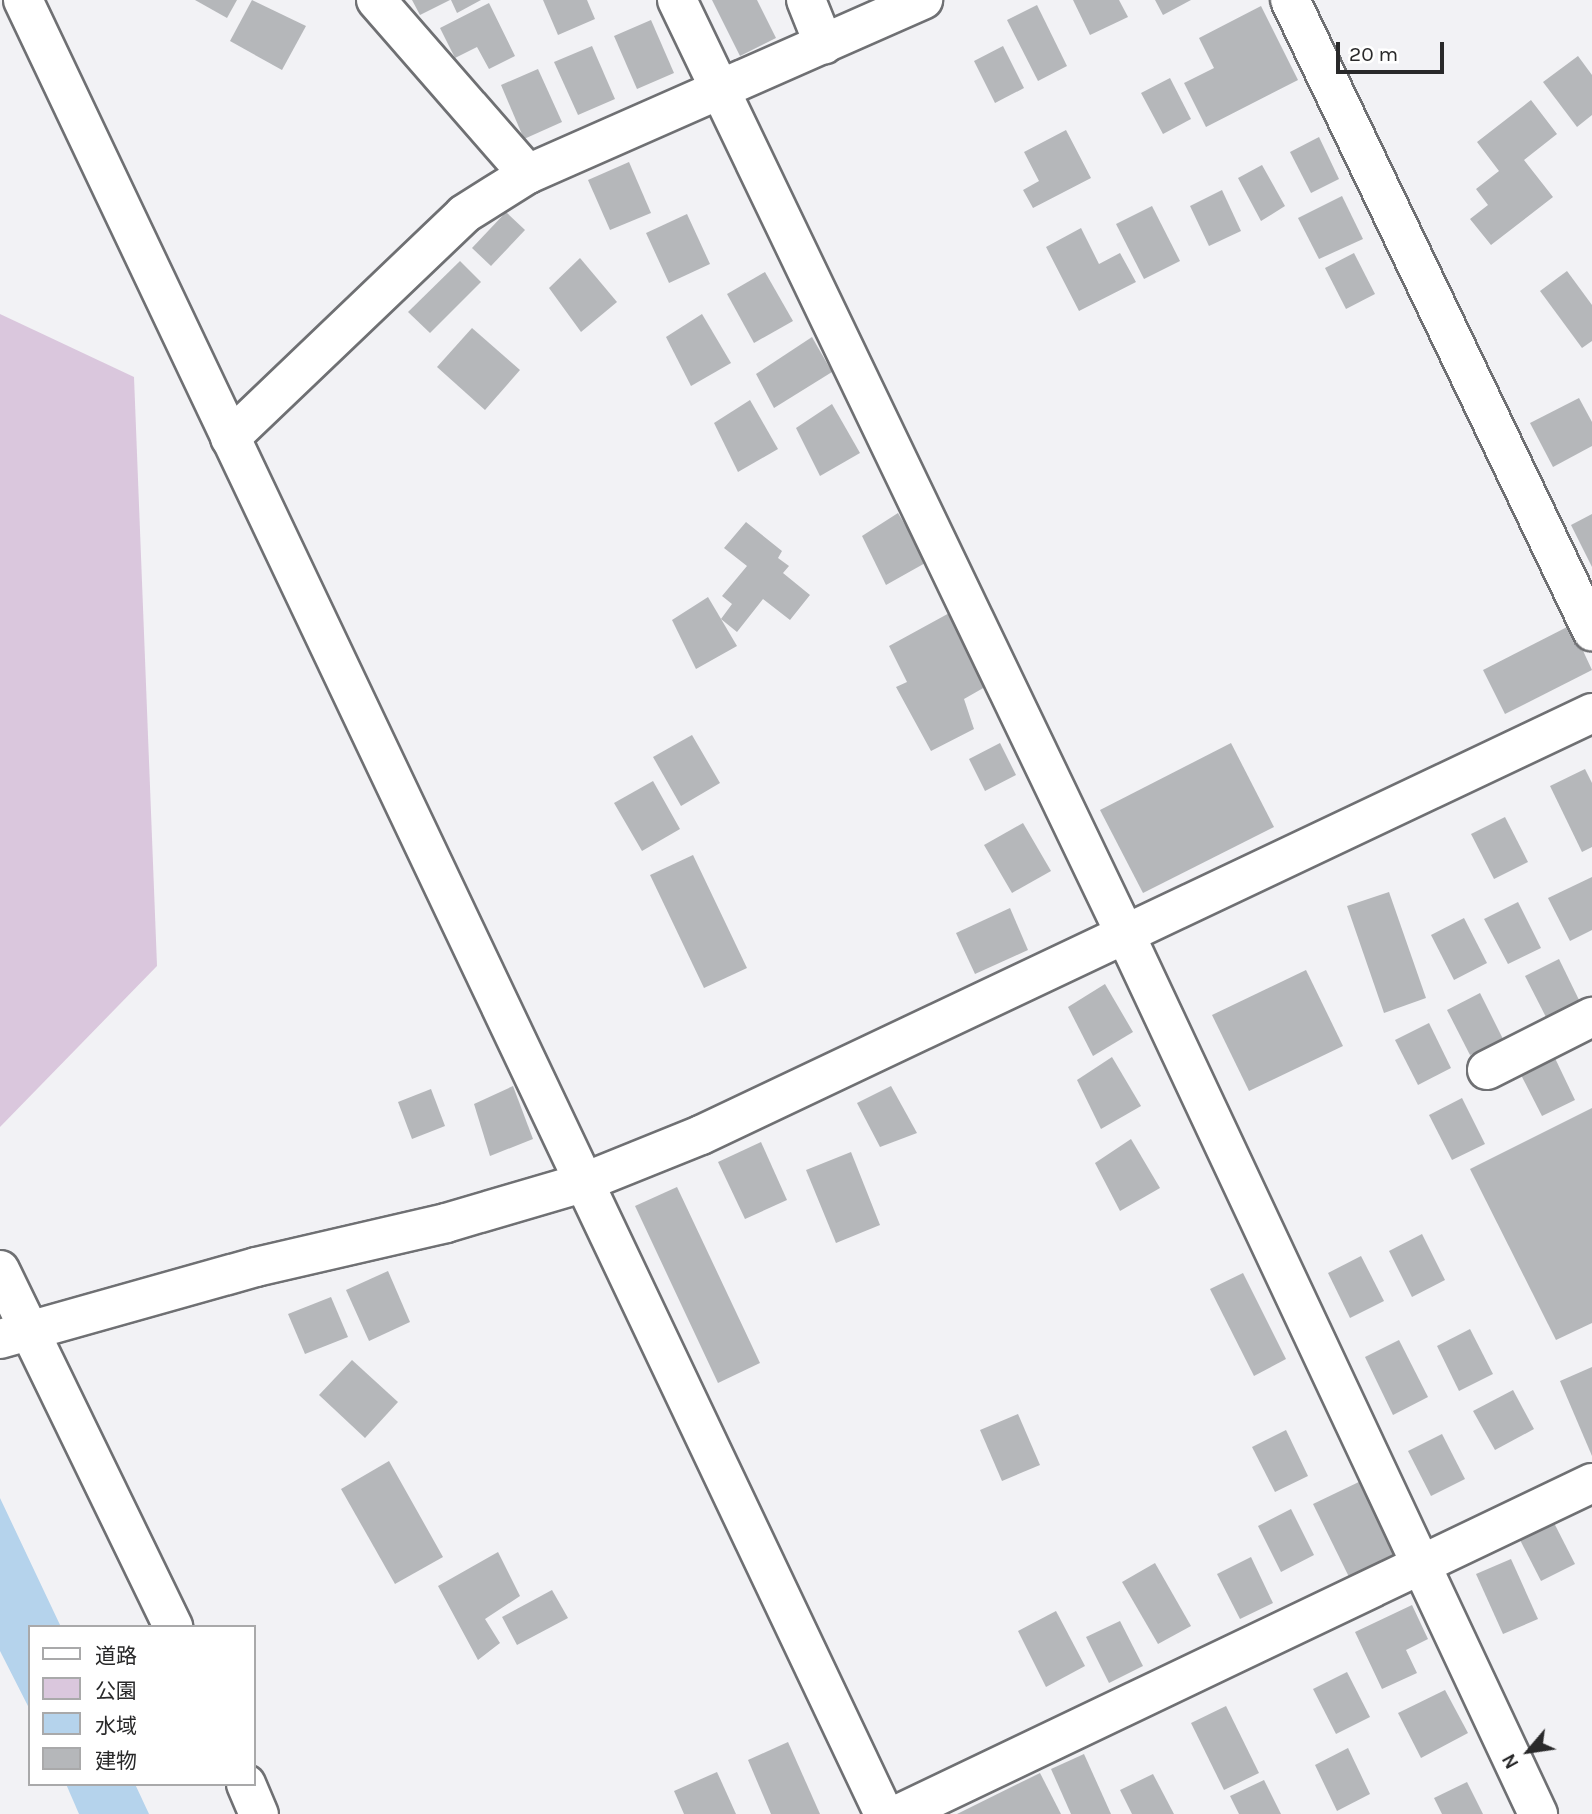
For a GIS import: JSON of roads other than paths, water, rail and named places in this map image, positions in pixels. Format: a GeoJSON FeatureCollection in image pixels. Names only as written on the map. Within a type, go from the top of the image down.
{"type":"FeatureCollection","features":[{"type":"Feature","properties":{"kind":"street"},"geometry":{"type":"LineString","coordinates":[[23,0],[582,1183],[884,1814]]}},
{"type":"Feature","properties":{"kind":"street"},"geometry":{"type":"LineString","coordinates":[[376,0],[528,174]]}},
{"type":"Feature","properties":{"kind":"street"},"geometry":{"type":"LineString","coordinates":[[677,0],[1126,936],[1419,1566],[1538,1814]]}},
{"type":"Feature","properties":{"kind":"street"},"geometry":{"type":"LineString","coordinates":[[806,0],[824,45]]}},
{"type":"Feature","properties":{"kind":"street"},"geometry":{"type":"LineString","coordinates":[[230,438],[464,214],[528,174],[923,0]]}},
{"type":"Feature","properties":{"kind":"street"},"geometry":{"type":"LineString","coordinates":[[1290,0],[1592,631]]}},
{"type":"Feature","properties":{"kind":"street"},"geometry":{"type":"LineString","coordinates":[[15,1335],[582,1183],[701,1135],[1592,713]]}},
{"type":"Feature","properties":{"kind":"street"},"geometry":{"type":"LineString","coordinates":[[1487,1070],[1592,1017]]}},
{"type":"Feature","properties":{"kind":"street"},"geometry":{"type":"LineString","coordinates":[[0,1270],[15,1335],[172,1625]]}},
{"type":"Feature","properties":{"kind":"street"},"geometry":{"type":"LineString","coordinates":[[900,1814],[1592,1483]]}},
{"type":"Feature","properties":{"kind":"street"},"geometry":{"type":"LineString","coordinates":[[247,1786],[260,1814]]}},
{"type":"Feature","properties":{"kind":"water"},"geometry":{"type":"Polygon","coordinates":[[[0,1498],[60,1625],[28,1625],[28,1706],[0,1651],[0,1498]]]}},
{"type":"Feature","properties":{"kind":"water"},"geometry":{"type":"Polygon","coordinates":[[[67,1786],[136,1786],[149,1814],[79,1814],[67,1786]]]}}]}
